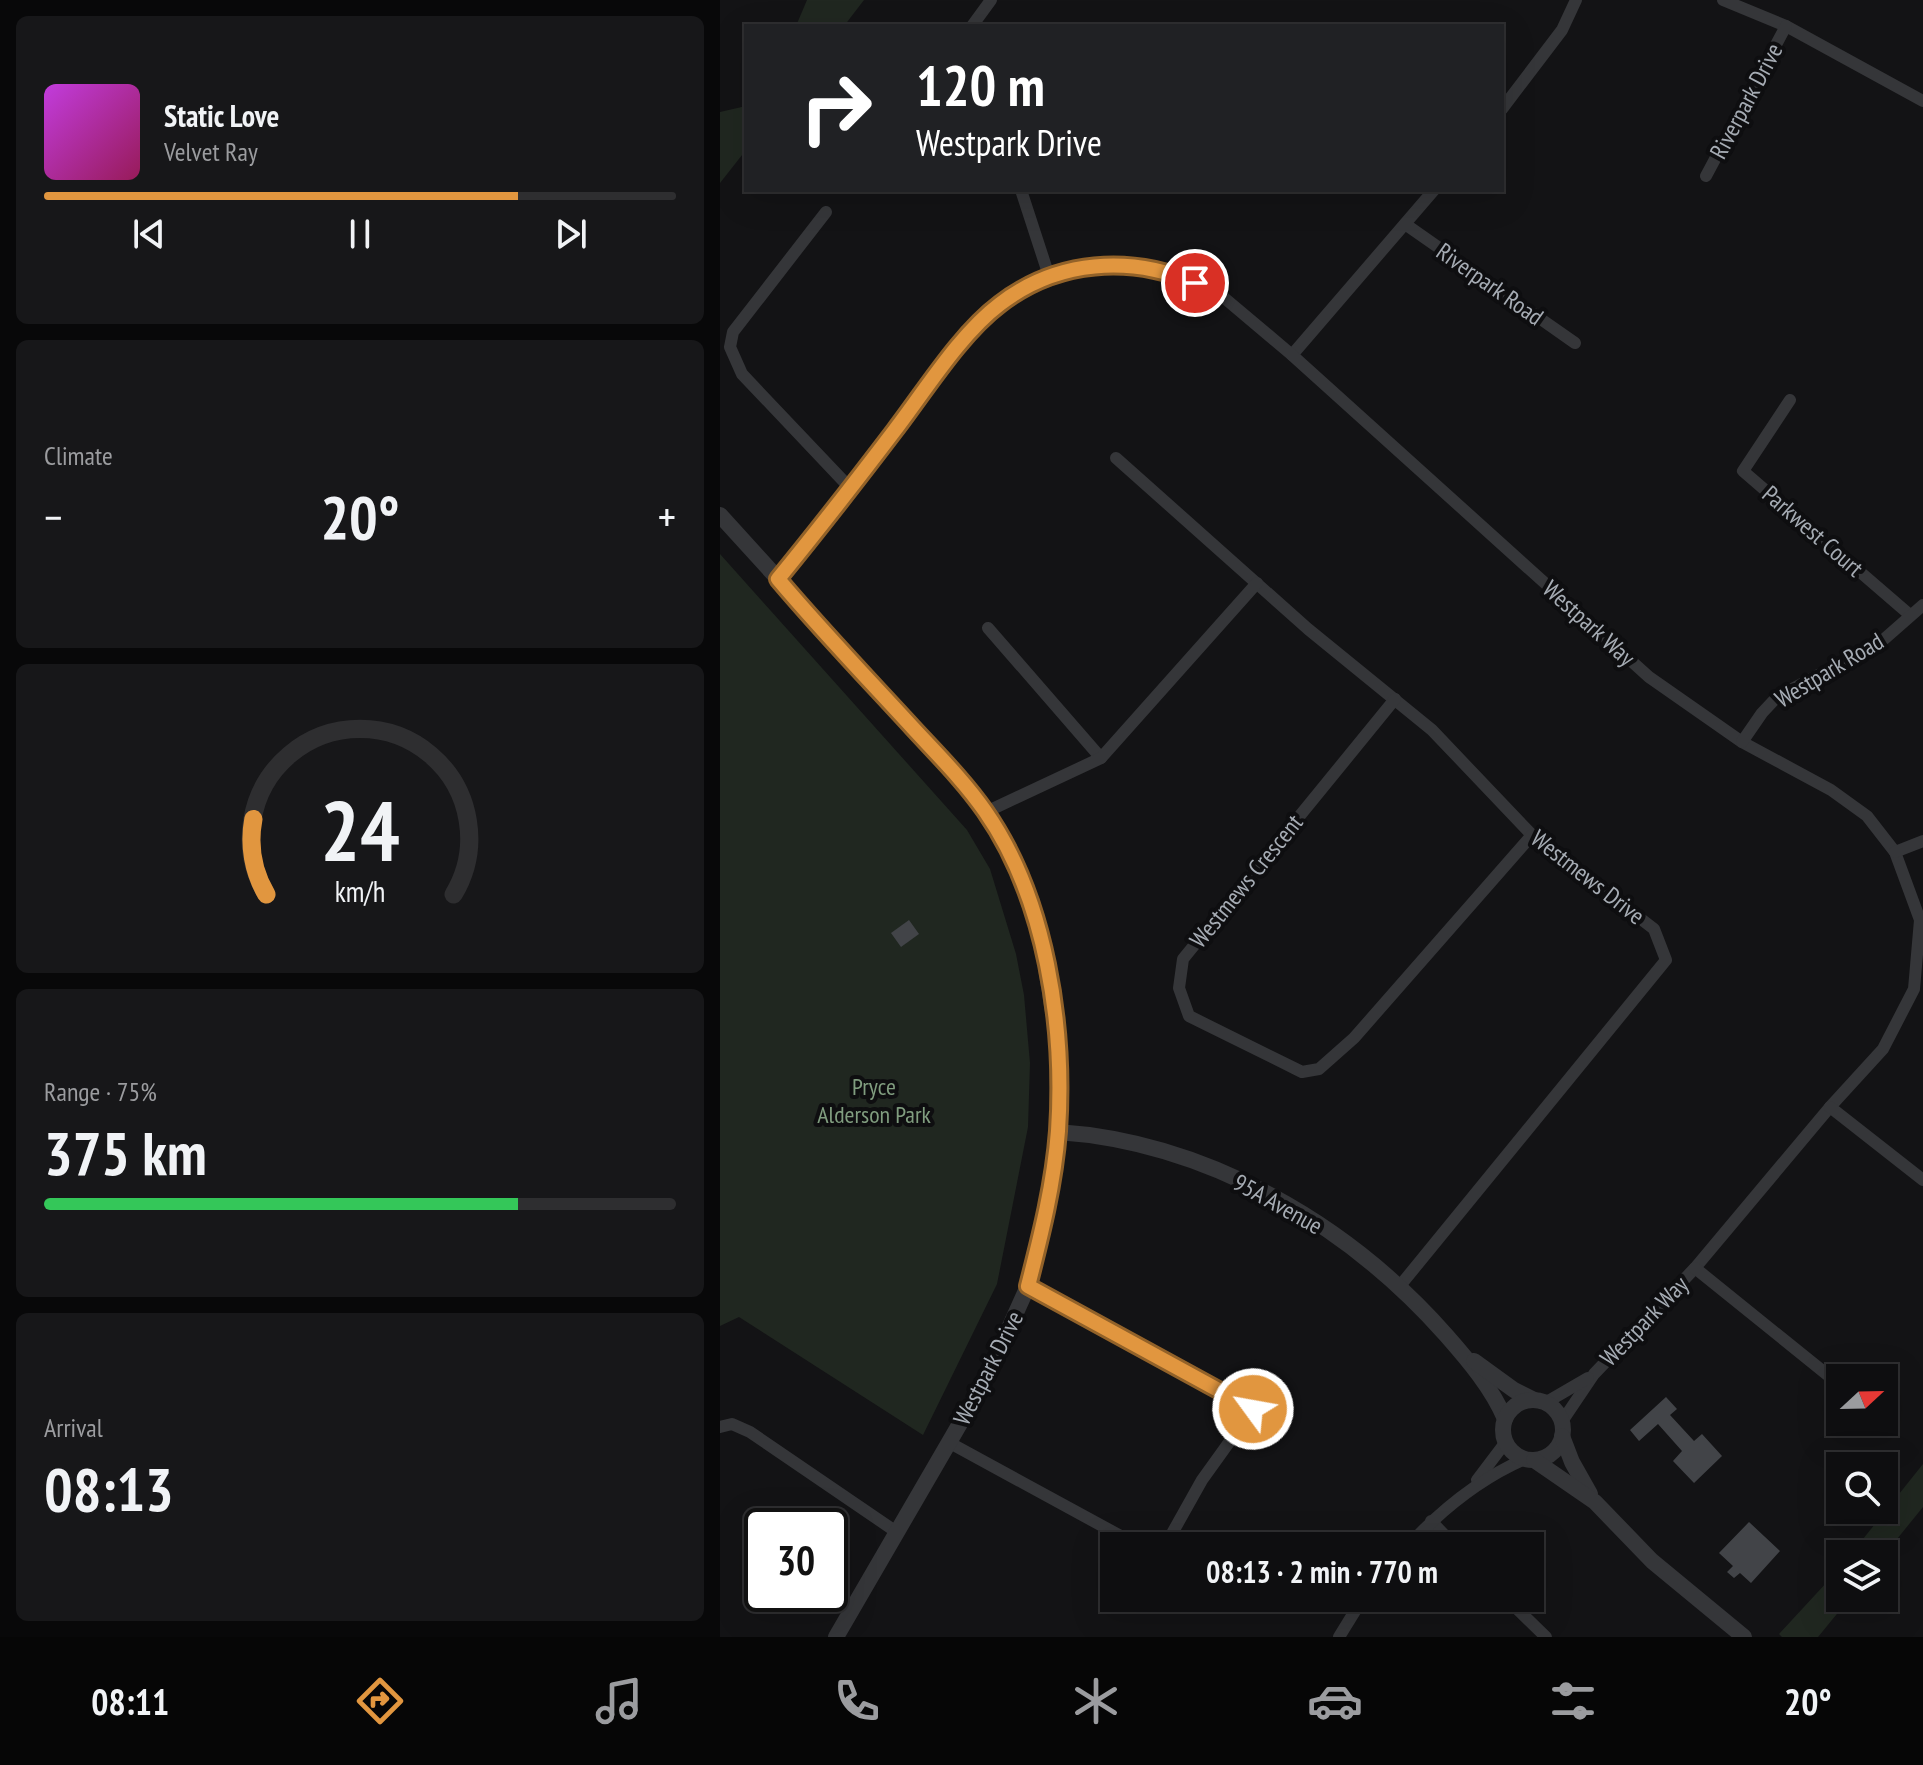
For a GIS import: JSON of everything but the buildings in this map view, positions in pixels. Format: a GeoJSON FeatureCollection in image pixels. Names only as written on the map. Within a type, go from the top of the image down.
{"type":"FeatureCollection","features":[{"type":"Feature","properties":{"kind":"street"},"geometry":{"type":"LineString","coordinates":[[973,24],[991,0]]}},
{"type":"Feature","properties":{"kind":"street"},"geometry":{"type":"LineString","coordinates":[[1504,106],[1562,30],[1576,0]]}},
{"type":"Feature","properties":{"kind":"street","name":"Riverpark Drive"},"geometry":{"type":"LineString","coordinates":[[1723,0],[1786,26],[1923,101]]}},
{"type":"Feature","properties":{"kind":"street","name":"Riverpark Drive"},"geometry":{"type":"LineString","coordinates":[[1706,176],[1786,26]]}},
{"type":"Feature","properties":{"kind":"street"},"geometry":{"type":"LineString","coordinates":[[1022,192],[1049,276]]}},
{"type":"Feature","properties":{"kind":"street"},"geometry":{"type":"LineString","coordinates":[[1292,355],[1432,192]]}},
{"type":"Feature","properties":{"kind":"street"},"geometry":{"type":"LineString","coordinates":[[826,212],[733,332],[730,347],[742,374],[851,489]]}},
{"type":"Feature","properties":{"kind":"street","name":"Riverpark Road"},"geometry":{"type":"LineString","coordinates":[[1405,224],[1575,343]]}},
{"type":"Feature","properties":{"kind":"street","name":"Westpark Way"},"geometry":{"type":"LineString","coordinates":[[778,579],[851,489],[953,353],[999,304],[1049,276],[1110,264],[1168,271],[1222,296],[1292,355],[1649,677],[1742,742],[1831,790],[1867,816],[1895,852],[1920,920],[1914,989],[1883,1049],[1830,1107],[1695,1268],[1594,1374],[1562,1429]]}},
{"type":"Feature","properties":{"kind":"street","name":"Parkwest Court"},"geometry":{"type":"LineString","coordinates":[[1790,400],[1743,471],[1910,615]]}},
{"type":"Feature","properties":{"kind":"street","name":"Westmews Drive"},"geometry":{"type":"LineString","coordinates":[[1116,458],[1308,629],[1432,730],[1532,835],[1654,929],[1666,960],[1399,1287]]}},
{"type":"Feature","properties":{"kind":"street","name":"Westpark Drive"},"geometry":{"type":"LineString","coordinates":[[720,515],[968,788],[986,812],[1019,870],[1032,902],[1057,1037],[1058,1132],[1048,1206],[1028,1286],[1006,1341],[836,1637]]}},
{"type":"Feature","properties":{"kind":"street"},"geometry":{"type":"LineString","coordinates":[[986,812],[1101,758],[1257,583]]}},
{"type":"Feature","properties":{"kind":"street","name":"Westpark Road"},"geometry":{"type":"LineString","coordinates":[[1742,742],[1777,697],[1882,641],[1923,605]]}},
{"type":"Feature","properties":{"kind":"street"},"geometry":{"type":"LineString","coordinates":[[988,628],[1101,758]]}},
{"type":"Feature","properties":{"kind":"street","name":"Westmews Crescent"},"geometry":{"type":"LineString","coordinates":[[1395,699],[1183,959],[1179,988],[1189,1016],[1302,1072],[1319,1069],[1354,1038],[1532,835]]}},
{"type":"Feature","properties":{"kind":"street"},"geometry":{"type":"LineString","coordinates":[[1895,852],[1923,841]]}},
{"type":"Feature","properties":{"kind":"street"},"geometry":{"type":"LineString","coordinates":[[1830,1107],[1923,1180]]}},
{"type":"Feature","properties":{"kind":"street","name":"95A Avenue"},"geometry":{"type":"LineString","coordinates":[[1058,1132],[1102,1135],[1180,1157],[1252,1185],[1297,1209],[1344,1242],[1420,1305],[1460,1350],[1499,1404],[1505,1419]]}},
{"type":"Feature","properties":{"kind":"street","name":"Westpark Way"},"geometry":{"type":"LineString","coordinates":[[1695,1268],[1826,1374]]}},
{"type":"Feature","properties":{"kind":"street"},"geometry":{"type":"LineString","coordinates":[[1028,1286],[1253,1409],[1202,1480],[1173,1532]]}},
{"type":"Feature","properties":{"kind":"street","name":"95A Avenue"},"geometry":{"type":"LineString","coordinates":[[1460,1350],[1514,1390],[1542,1402]]}},
{"type":"Feature","properties":{"kind":"street","name":"Westpark Way"},"geometry":{"type":"LineString","coordinates":[[1542,1402],[1594,1374]]}},
{"type":"Feature","properties":{"kind":"street"},"geometry":{"type":"LineString","coordinates":[[1595,1502],[1572,1462],[1558,1414],[1542,1402],[1524,1402],[1515,1406],[1505,1419],[1505,1443],[1511,1451],[1595,1502],[1652,1561],[1744,1637]]}},
{"type":"Feature","properties":{"kind":"street"},"geometry":{"type":"LineString","coordinates":[[720,1427],[732,1424],[750,1432],[898,1533]]}},
{"type":"Feature","properties":{"kind":"street"},"geometry":{"type":"LineString","coordinates":[[1421,1532],[1467,1492],[1556,1450],[1562,1429]]}},
{"type":"Feature","properties":{"kind":"street"},"geometry":{"type":"LineString","coordinates":[[950,1443],[1113,1532]]}},
{"type":"Feature","properties":{"kind":"street"},"geometry":{"type":"LineString","coordinates":[[1467,1492],[1505,1443]]}},
{"type":"Feature","properties":{"kind":"street"},"geometry":{"type":"LineString","coordinates":[[1431,1521],[1442,1532]]}},
{"type":"Feature","properties":{"kind":"street"},"geometry":{"type":"LineString","coordinates":[[1339,1637],[1354,1612]]}},
{"type":"Feature","properties":{"kind":"street"},"geometry":{"type":"LineString","coordinates":[[1520,1612],[1546,1637]]}},
{"type":"Feature","properties":{"kind":"green space"},"geometry":{"type":"Polygon","coordinates":[[[807,0],[864,0],[846,24],[797,24],[807,0]]]}},
{"type":"Feature","properties":{"kind":"green space"},"geometry":{"type":"Polygon","coordinates":[[[744,106],[744,153],[720,183],[720,112],[744,106]]]}},
{"type":"Feature","properties":{"kind":"green space","name":"Pryce Alderson Park"},"geometry":{"type":"Polygon","coordinates":[[[720,554],[967,830],[990,869],[1016,954],[1024,995],[1030,1063],[1028,1127],[997,1284],[923,1435],[739,1317],[720,1326],[720,554]]]}},
{"type":"Feature","properties":{"kind":"green space"},"geometry":{"type":"Polygon","coordinates":[[[1923,1464],[1923,1507],[1896,1540],[1862,1540],[1875,1524],[1898,1524],[1898,1495],[1923,1464]]]}},
{"type":"Feature","properties":{"kind":"green space"},"geometry":{"type":"Polygon","coordinates":[[[1826,1583],[1826,1612],[1839,1612],[1818,1637],[1782,1637],[1779,1634],[1826,1583]]]}},
{"type":"Feature","properties":{"kind":"route"},"geometry":{"type":"LineString","coordinates":[[1195,283],[1168,271],[1110,264],[1080,267],[1049,276],[999,304],[953,353],[851,489],[778,579],[968,788],[1005,842],[1032,902],[1057,1037],[1058,1132],[1048,1206],[1028,1286],[1253,1409]]}}]}
